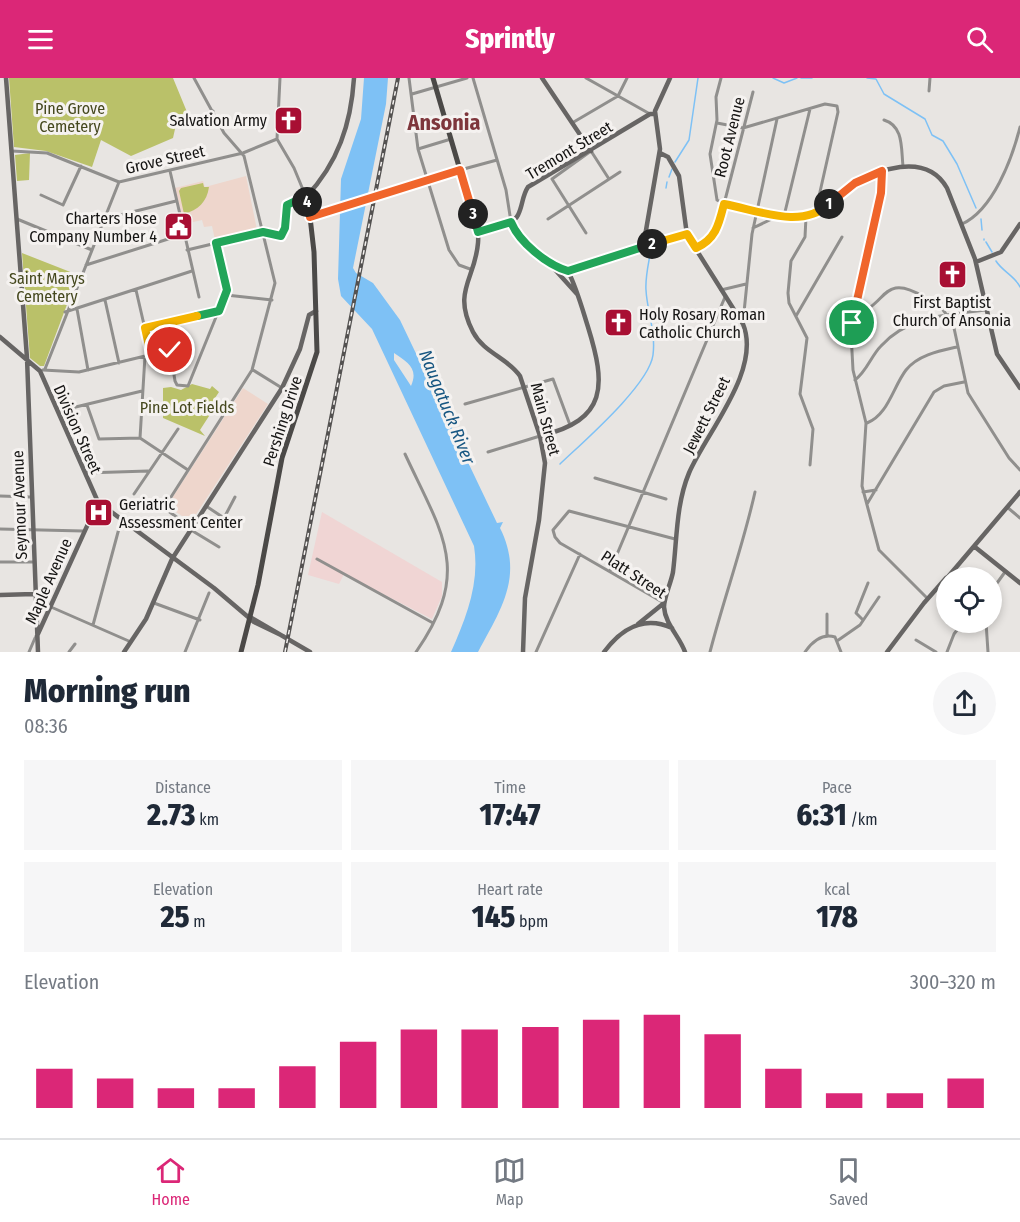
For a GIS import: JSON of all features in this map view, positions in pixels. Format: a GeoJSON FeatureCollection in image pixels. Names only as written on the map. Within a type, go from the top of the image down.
{"type":"FeatureCollection","features":[{"type":"Feature","properties":{"kind":"main road","name":"Seymour Avenue"},"geometry":{"type":"LineString","coordinates":[[6,78],[27,358],[35,638],[38,652]]}},
{"type":"Feature","properties":{"kind":"main road"},"geometry":{"type":"LineString","coordinates":[[306,196],[342,143],[351,111],[354,78]]}},
{"type":"Feature","properties":{"kind":"main road","name":"Main Street"},"geometry":{"type":"LineString","coordinates":[[434,78],[478,232],[477,247],[463,295],[467,316],[473,333],[484,347],[514,369],[524,386],[540,436],[544,475],[525,598],[523,652]]}},
{"type":"Feature","properties":{"kind":"main road"},"geometry":{"type":"LineString","coordinates":[[542,78],[591,151]]}},
{"type":"Feature","properties":{"kind":"main road"},"geometry":{"type":"LineString","coordinates":[[645,246],[660,153],[652,114],[667,79]]}},
{"type":"Feature","properties":{"kind":"main road","name":"Tremont Street"},"geometry":{"type":"LineString","coordinates":[[511,222],[519,214],[522,196],[528,187],[652,114]]}},
{"type":"Feature","properties":{"kind":"main road","name":"Jewett Street"},"geometry":{"type":"LineString","coordinates":[[660,153],[668,157],[679,173],[687,234],[743,324],[748,339],[737,388],[690,472],[675,539],[673,573],[664,603]]}},
{"type":"Feature","properties":{"kind":"main road"},"geometry":{"type":"LineString","coordinates":[[724,204],[782,216],[806,218],[815,214],[855,183],[882,171],[903,166],[923,167],[940,178],[962,224],[976,262],[997,354],[1020,388]]}},
{"type":"Feature","properties":{"kind":"main road"},"geometry":{"type":"LineString","coordinates":[[310,217],[460,170]]}},
{"type":"Feature","properties":{"kind":"main road","name":"Pershing Drive"},"geometry":{"type":"LineString","coordinates":[[241,652],[282,458],[315,361],[317,319],[310,217],[306,196]]}},
{"type":"Feature","properties":{"kind":"main road","name":"Root Avenue"},"geometry":{"type":"LineString","coordinates":[[696,248],[715,234],[724,204]]}},
{"type":"Feature","properties":{"kind":"main road"},"geometry":{"type":"LineString","coordinates":[[478,232],[511,222],[520,237],[548,261],[578,294]]}},
{"type":"Feature","properties":{"kind":"main road"},"geometry":{"type":"LineString","coordinates":[[976,262],[1000,252],[1020,224]]}},
{"type":"Feature","properties":{"kind":"main road"},"geometry":{"type":"LineString","coordinates":[[568,271],[687,234]]}},
{"type":"Feature","properties":{"kind":"main road"},"geometry":{"type":"LineString","coordinates":[[540,436],[570,427],[591,407],[600,382],[597,357],[578,294],[568,271],[548,261]]}},
{"type":"Feature","properties":{"kind":"main road"},"geometry":{"type":"LineString","coordinates":[[568,271],[568,282]]}},
{"type":"Feature","properties":{"kind":"main road"},"geometry":{"type":"LineString","coordinates":[[124,652],[154,603],[172,559],[282,388],[300,349],[310,314],[316,311]]}},
{"type":"Feature","properties":{"kind":"main road"},"geometry":{"type":"LineString","coordinates":[[308,323],[317,319]]}},
{"type":"Feature","properties":{"kind":"main road","name":"Division Street"},"geometry":{"type":"LineString","coordinates":[[0,337],[42,370],[57,412],[98,502],[256,623],[310,652]]}},
{"type":"Feature","properties":{"kind":"main road"},"geometry":{"type":"LineString","coordinates":[[12,345],[20,345],[25,337]]}},
{"type":"Feature","properties":{"kind":"main road"},"geometry":{"type":"LineString","coordinates":[[27,374],[42,370]]}},
{"type":"Feature","properties":{"kind":"main road"},"geometry":{"type":"LineString","coordinates":[[957,567],[1020,492]]}},
{"type":"Feature","properties":{"kind":"main road","name":"Maple Avenue"},"geometry":{"type":"LineString","coordinates":[[35,638],[98,502]]}},
{"type":"Feature","properties":{"kind":"main road"},"geometry":{"type":"LineString","coordinates":[[975,547],[1020,583]]}},
{"type":"Feature","properties":{"kind":"main road"},"geometry":{"type":"LineString","coordinates":[[887,652],[936,590]]}},
{"type":"Feature","properties":{"kind":"main road"},"geometry":{"type":"LineString","coordinates":[[0,595],[34,594]]}},
{"type":"Feature","properties":{"kind":"main road"},"geometry":{"type":"LineString","coordinates":[[604,652],[617,636],[637,625],[664,603]]}},
{"type":"Feature","properties":{"kind":"main road","name":"Platt Street"},"geometry":{"type":"LineString","coordinates":[[664,603],[672,628],[679,636],[685,652]]}},
{"type":"Feature","properties":{"kind":"main road"},"geometry":{"type":"LineString","coordinates":[[637,625],[653,622],[672,628]]}},
{"type":"Feature","properties":{"kind":"street"},"geometry":{"type":"LineString","coordinates":[[194,78],[224,133],[243,153],[275,279],[272,300],[252,370],[164,508],[219,548]]}},
{"type":"Feature","properties":{"kind":"street"},"geometry":{"type":"LineString","coordinates":[[187,250],[263,232],[283,234],[287,205],[306,196],[294,168],[277,139],[280,78]]}},
{"type":"Feature","properties":{"kind":"street"},"geometry":{"type":"LineString","coordinates":[[409,78],[418,149],[449,250],[459,265],[470,269]]}},
{"type":"Feature","properties":{"kind":"street"},"geometry":{"type":"LineString","coordinates":[[412,94],[467,78]]}},
{"type":"Feature","properties":{"kind":"street"},"geometry":{"type":"LineString","coordinates":[[473,78],[497,160],[511,222]]}},
{"type":"Feature","properties":{"kind":"street"},"geometry":{"type":"LineString","coordinates":[[586,78],[652,114]]}},
{"type":"Feature","properties":{"kind":"street"},"geometry":{"type":"LineString","coordinates":[[572,123],[618,96],[627,78]]}},
{"type":"Feature","properties":{"kind":"street"},"geometry":{"type":"LineString","coordinates":[[721,78],[716,97],[717,123],[710,158],[718,201],[724,204]]}},
{"type":"Feature","properties":{"kind":"street"},"geometry":{"type":"LineString","coordinates":[[929,91],[930,78]]}},
{"type":"Feature","properties":{"kind":"street","name":"Root Avenue"},"geometry":{"type":"LineString","coordinates":[[724,204],[753,92]]}},
{"type":"Feature","properties":{"kind":"street"},"geometry":{"type":"LineString","coordinates":[[717,123],[743,128],[810,108],[834,104],[838,112],[815,214]]}},
{"type":"Feature","properties":{"kind":"street"},"geometry":{"type":"LineString","coordinates":[[753,228],[782,216],[810,108]]}},
{"type":"Feature","properties":{"kind":"street"},"geometry":{"type":"LineString","coordinates":[[189,124],[213,111]]}},
{"type":"Feature","properties":{"kind":"street"},"geometry":{"type":"LineString","coordinates":[[743,324],[753,228],[777,118]]}},
{"type":"Feature","properties":{"kind":"street"},"geometry":{"type":"LineString","coordinates":[[884,120],[893,124],[898,131],[903,166]]}},
{"type":"Feature","properties":{"kind":"street"},"geometry":{"type":"LineString","coordinates":[[962,224],[973,219],[983,208],[1012,159],[1020,127]]}},
{"type":"Feature","properties":{"kind":"street","name":"Grove Street"},"geometry":{"type":"LineString","coordinates":[[42,370],[119,182],[243,153],[277,139]]}},
{"type":"Feature","properties":{"kind":"street"},"geometry":{"type":"LineString","coordinates":[[418,149],[451,139]]}},
{"type":"Feature","properties":{"kind":"street"},"geometry":{"type":"LineString","coordinates":[[11,151],[47,153],[119,182]]}},
{"type":"Feature","properties":{"kind":"street"},"geometry":{"type":"LineString","coordinates":[[586,233],[552,179],[591,151],[609,179]]}},
{"type":"Feature","properties":{"kind":"street"},"geometry":{"type":"LineString","coordinates":[[460,170],[497,160]]}},
{"type":"Feature","properties":{"kind":"street"},"geometry":{"type":"LineString","coordinates":[[41,195],[63,205],[81,166]]}},
{"type":"Feature","properties":{"kind":"street"},"geometry":{"type":"LineString","coordinates":[[170,171],[199,297]]}},
{"type":"Feature","properties":{"kind":"street"},"geometry":{"type":"LineString","coordinates":[[882,171],[881,193],[851,333],[855,380],[866,423],[862,477],[879,550],[928,598]]}},
{"type":"Feature","properties":{"kind":"street"},"geometry":{"type":"LineString","coordinates":[[548,219],[620,172]]}},
{"type":"Feature","properties":{"kind":"street"},"geometry":{"type":"LineString","coordinates":[[104,219],[176,201]]}},
{"type":"Feature","properties":{"kind":"street"},"geometry":{"type":"LineString","coordinates":[[806,218],[805,237],[792,258],[788,298],[807,342],[800,394],[813,429],[810,465]]}},
{"type":"Feature","properties":{"kind":"street"},"geometry":{"type":"LineString","coordinates":[[17,219],[92,250]]}},
{"type":"Feature","properties":{"kind":"street"},"geometry":{"type":"LineString","coordinates":[[86,265],[184,234]]}},
{"type":"Feature","properties":{"kind":"street"},"geometry":{"type":"LineString","coordinates":[[796,316],[842,237]]}},
{"type":"Feature","properties":{"kind":"street"},"geometry":{"type":"LineString","coordinates":[[42,370],[71,372],[88,370],[170,350],[177,385],[188,386],[226,295],[216,243]]}},
{"type":"Feature","properties":{"kind":"street"},"geometry":{"type":"LineString","coordinates":[[65,312],[192,271]]}},
{"type":"Feature","properties":{"kind":"street"},"geometry":{"type":"LineString","coordinates":[[721,290],[746,284]]}},
{"type":"Feature","properties":{"kind":"street"},"geometry":{"type":"LineString","coordinates":[[855,312],[865,309],[892,289],[902,287],[910,288],[939,305],[948,314],[964,382],[971,399],[1009,458],[1020,470]]}},
{"type":"Feature","properties":{"kind":"street"},"geometry":{"type":"LineString","coordinates":[[136,290],[151,355]]}},
{"type":"Feature","properties":{"kind":"street"},"geometry":{"type":"LineString","coordinates":[[226,295],[272,300]]}},
{"type":"Feature","properties":{"kind":"street"},"geometry":{"type":"LineString","coordinates":[[610,571],[725,297]]}},
{"type":"Feature","properties":{"kind":"street"},"geometry":{"type":"LineString","coordinates":[[105,300],[119,363]]}},
{"type":"Feature","properties":{"kind":"street"},"geometry":{"type":"LineString","coordinates":[[76,309],[88,370]]}},
{"type":"Feature","properties":{"kind":"street"},"geometry":{"type":"LineString","coordinates":[[855,380],[863,373],[881,345],[895,333],[918,321],[948,314],[986,310]]}},
{"type":"Feature","properties":{"kind":"street"},"geometry":{"type":"LineString","coordinates":[[145,328],[219,311]]}},
{"type":"Feature","properties":{"kind":"street"},"geometry":{"type":"LineString","coordinates":[[866,423],[881,413],[906,369],[933,352],[957,347]]}},
{"type":"Feature","properties":{"kind":"street"},"geometry":{"type":"LineString","coordinates":[[140,438],[145,356]]}},
{"type":"Feature","properties":{"kind":"street"},"geometry":{"type":"LineString","coordinates":[[252,370],[282,388]]}},
{"type":"Feature","properties":{"kind":"street"},"geometry":{"type":"LineString","coordinates":[[465,404],[549,379],[555,381],[570,427]]}},
{"type":"Feature","properties":{"kind":"street"},"geometry":{"type":"LineString","coordinates":[[867,505],[934,392],[944,386],[964,382]]}},
{"type":"Feature","properties":{"kind":"street"},"geometry":{"type":"LineString","coordinates":[[57,412],[142,391]]}},
{"type":"Feature","properties":{"kind":"street"},"geometry":{"type":"LineString","coordinates":[[86,405],[99,439],[140,438],[188,470]]}},
{"type":"Feature","properties":{"kind":"street"},"geometry":{"type":"LineString","coordinates":[[134,494],[178,429]]}},
{"type":"Feature","properties":{"kind":"street"},"geometry":{"type":"LineString","coordinates":[[488,452],[540,436]]}},
{"type":"Feature","properties":{"kind":"street"},"geometry":{"type":"LineString","coordinates":[[405,454],[445,544],[447,585],[444,601],[434,623],[416,652]]}},
{"type":"Feature","properties":{"kind":"street"},"geometry":{"type":"LineString","coordinates":[[85,474],[148,471]]}},
{"type":"Feature","properties":{"kind":"street"},"geometry":{"type":"LineString","coordinates":[[595,478],[666,499]]}},
{"type":"Feature","properties":{"kind":"street"},"geometry":{"type":"LineString","coordinates":[[864,492],[876,490]]}},
{"type":"Feature","properties":{"kind":"street"},"geometry":{"type":"LineString","coordinates":[[710,652],[747,526],[754,492]]}},
{"type":"Feature","properties":{"kind":"street"},"geometry":{"type":"LineString","coordinates":[[0,496],[30,497]]}},
{"type":"Feature","properties":{"kind":"street"},"geometry":{"type":"LineString","coordinates":[[206,506],[224,518],[235,497]]}},
{"type":"Feature","properties":{"kind":"street"},"geometry":{"type":"LineString","coordinates":[[1007,507],[1020,518]]}},
{"type":"Feature","properties":{"kind":"street","name":"Platt Street"},"geometry":{"type":"LineString","coordinates":[[629,527],[569,512],[553,530],[556,539],[664,603]]}},
{"type":"Feature","properties":{"kind":"street"},"geometry":{"type":"LineString","coordinates":[[93,625],[121,521]]}},
{"type":"Feature","properties":{"kind":"street"},"geometry":{"type":"LineString","coordinates":[[629,527],[675,539]]}},
{"type":"Feature","properties":{"kind":"street"},"geometry":{"type":"LineString","coordinates":[[0,529],[83,531]]}},
{"type":"Feature","properties":{"kind":"street"},"geometry":{"type":"LineString","coordinates":[[536,652],[580,554]]}},
{"type":"Feature","properties":{"kind":"street"},"geometry":{"type":"LineString","coordinates":[[317,559],[434,623]]}},
{"type":"Feature","properties":{"kind":"street"},"geometry":{"type":"LineString","coordinates":[[0,562],[33,562]]}},
{"type":"Feature","properties":{"kind":"street"},"geometry":{"type":"LineString","coordinates":[[1002,576],[1005,572]]}},
{"type":"Feature","properties":{"kind":"street"},"geometry":{"type":"LineString","coordinates":[[864,620],[856,614],[868,583]]}},
{"type":"Feature","properties":{"kind":"street"},"geometry":{"type":"LineString","coordinates":[[185,652],[200,620],[209,593]]}},
{"type":"Feature","properties":{"kind":"street"},"geometry":{"type":"LineString","coordinates":[[837,641],[854,631],[879,597]]}},
{"type":"Feature","properties":{"kind":"street"},"geometry":{"type":"LineString","coordinates":[[154,603],[200,620]]}},
{"type":"Feature","properties":{"kind":"street"},"geometry":{"type":"LineString","coordinates":[[51,607],[132,642]]}},
{"type":"Feature","properties":{"kind":"street"},"geometry":{"type":"LineString","coordinates":[[827,614],[827,636]]}},
{"type":"Feature","properties":{"kind":"street"},"geometry":{"type":"LineString","coordinates":[[947,652],[955,633]]}},
{"type":"Feature","properties":{"kind":"street"},"geometry":{"type":"LineString","coordinates":[[987,633],[988,652]]}},
{"type":"Feature","properties":{"kind":"street"},"geometry":{"type":"LineString","coordinates":[[805,652],[815,641],[827,636],[835,637],[841,652]]}},
{"type":"Feature","properties":{"kind":"street"},"geometry":{"type":"LineString","coordinates":[[29,652],[35,638]]}},
{"type":"Feature","properties":{"kind":"street"},"geometry":{"type":"LineString","coordinates":[[916,640],[936,652]]}},
{"type":"Feature","properties":{"kind":"street"},"geometry":{"type":"LineString","coordinates":[[69,652],[75,644]]}},
{"type":"Feature","properties":{"kind":"shaded area"},"geometry":{"type":"Polygon","coordinates":[[[246,176],[257,230],[215,240],[212,226],[204,227],[202,220],[184,224],[175,188],[203,181],[205,187],[246,176]]]}},
{"type":"Feature","properties":{"kind":"shaded area"},"geometry":{"type":"Polygon","coordinates":[[[243,388],[268,404],[191,522],[167,506],[243,388]]]}},
{"type":"Feature","properties":{"kind":"shaded area"},"geometry":{"type":"Polygon","coordinates":[[[322,512],[442,582],[442,596],[432,619],[344,574],[339,584],[308,575],[322,512]]]}},
{"type":"Feature","properties":{"kind":"green space","name":"Pine Grove Cemetery"},"geometry":{"type":"Polygon","coordinates":[[[9,78],[173,78],[187,112],[177,120],[173,138],[131,156],[101,140],[92,167],[46,151],[14,147],[9,78]]]}},
{"type":"Feature","properties":{"kind":"green space"},"geometry":{"type":"Polygon","coordinates":[[[30,153],[29,180],[17,181],[15,155],[30,153]]]}},
{"type":"Feature","properties":{"kind":"green space"},"geometry":{"type":"Polygon","coordinates":[[[203,183],[204,187],[209,187],[204,201],[198,208],[184,214],[179,191],[181,188],[203,183]]]}},
{"type":"Feature","properties":{"kind":"green space","name":"Saint Marys Cemetery"},"geometry":{"type":"Polygon","coordinates":[[[22,253],[78,275],[44,366],[40,366],[30,358],[22,253]]]}},
{"type":"Feature","properties":{"kind":"green space","name":"Pine Lot Fields"},"geometry":{"type":"Polygon","coordinates":[[[192,384],[210,389],[212,386],[219,392],[211,404],[217,398],[220,399],[200,430],[205,436],[163,418],[163,388],[171,387],[181,390],[192,384]]]}},
{"type":"Feature","properties":{"kind":"water"},"geometry":{"type":"Polygon","coordinates":[[[364,78],[388,78],[386,104],[353,268],[356,273],[373,283],[400,320],[497,523],[503,522],[500,528],[507,545],[510,577],[501,607],[478,652],[451,652],[462,626],[473,587],[474,546],[372,329],[341,296],[338,279],[341,179],[361,119],[364,78]],[[394,353],[394,360],[411,386],[413,370],[394,353]]]}},
{"type":"Feature","properties":{"kind":"waterway"},"geometry":{"type":"LineString","coordinates":[[675,162],[689,140],[698,78]]}},
{"type":"Feature","properties":{"kind":"waterway"},"geometry":{"type":"LineString","coordinates":[[773,78],[784,83],[797,78]]}},
{"type":"Feature","properties":{"kind":"waterway"},"geometry":{"type":"LineString","coordinates":[[801,78],[812,78]]}},
{"type":"Feature","properties":{"kind":"waterway"},"geometry":{"type":"LineString","coordinates":[[867,78],[876,79],[884,94],[925,119],[932,135],[943,141],[957,164],[976,208]]}},
{"type":"Feature","properties":{"kind":"waterway"},"geometry":{"type":"LineString","coordinates":[[669,177],[672,169]]}},
{"type":"Feature","properties":{"kind":"waterway"},"geometry":{"type":"LineString","coordinates":[[666,188],[667,182]]}},
{"type":"Feature","properties":{"kind":"waterway"},"geometry":{"type":"LineString","coordinates":[[981,219],[982,230]]}},
{"type":"Feature","properties":{"kind":"waterway"},"geometry":{"type":"LineString","coordinates":[[986,242],[992,252]]}},
{"type":"Feature","properties":{"kind":"waterway"},"geometry":{"type":"LineString","coordinates":[[560,464],[628,397],[649,367],[653,355],[653,338],[646,285],[651,249]]}},
{"type":"Feature","properties":{"kind":"waterway"},"geometry":{"type":"LineString","coordinates":[[996,261],[1020,287]]}},
{"type":"Feature","properties":{"kind":"railway"},"geometry":{"type":"LineString","coordinates":[[285,652],[398,78]]}},
{"type":"Feature","properties":{"kind":"place","name":"Salvation Army"},"geometry":{"type":"Point","coordinates":[288,120]}},
{"type":"Feature","properties":{"kind":"place","name":"Charters Hose Company Number 4"},"geometry":{"type":"Point","coordinates":[178,227]}},
{"type":"Feature","properties":{"kind":"place","name":"First Baptist Church of Ansonia"},"geometry":{"type":"Point","coordinates":[952,274]}},
{"type":"Feature","properties":{"kind":"place","name":"Holy Rosary Roman Catholic Church"},"geometry":{"type":"Point","coordinates":[618,323]}},
{"type":"Feature","properties":{"kind":"place","name":"Geriatric Assessment Center"},"geometry":{"type":"Point","coordinates":[98,513]}},
{"type":"Feature","properties":{"kind":"district","name":"Ansonia"},"geometry":{"type":"Point","coordinates":[444,122]}},
{"type":"Feature","properties":{"kind":"route"},"geometry":{"type":"LineString","coordinates":[[170,350],[151,355],[145,328],[219,311],[227,290],[216,243],[263,232],[281,236],[285,228],[286,206],[290,201],[306,196],[310,217],[460,170],[478,232],[511,222],[520,237],[538,253],[552,264],[568,271],[687,234],[696,248],[699,247],[715,234],[724,204],[797,218],[809,217],[822,211],[855,183],[882,171],[881,193],[852,323]]}},
{"type":"Feature","properties":{"kind":"water label","name":"Naugatuck River"},"geometry":{"type":"Point","coordinates":[447,407]}}]}
